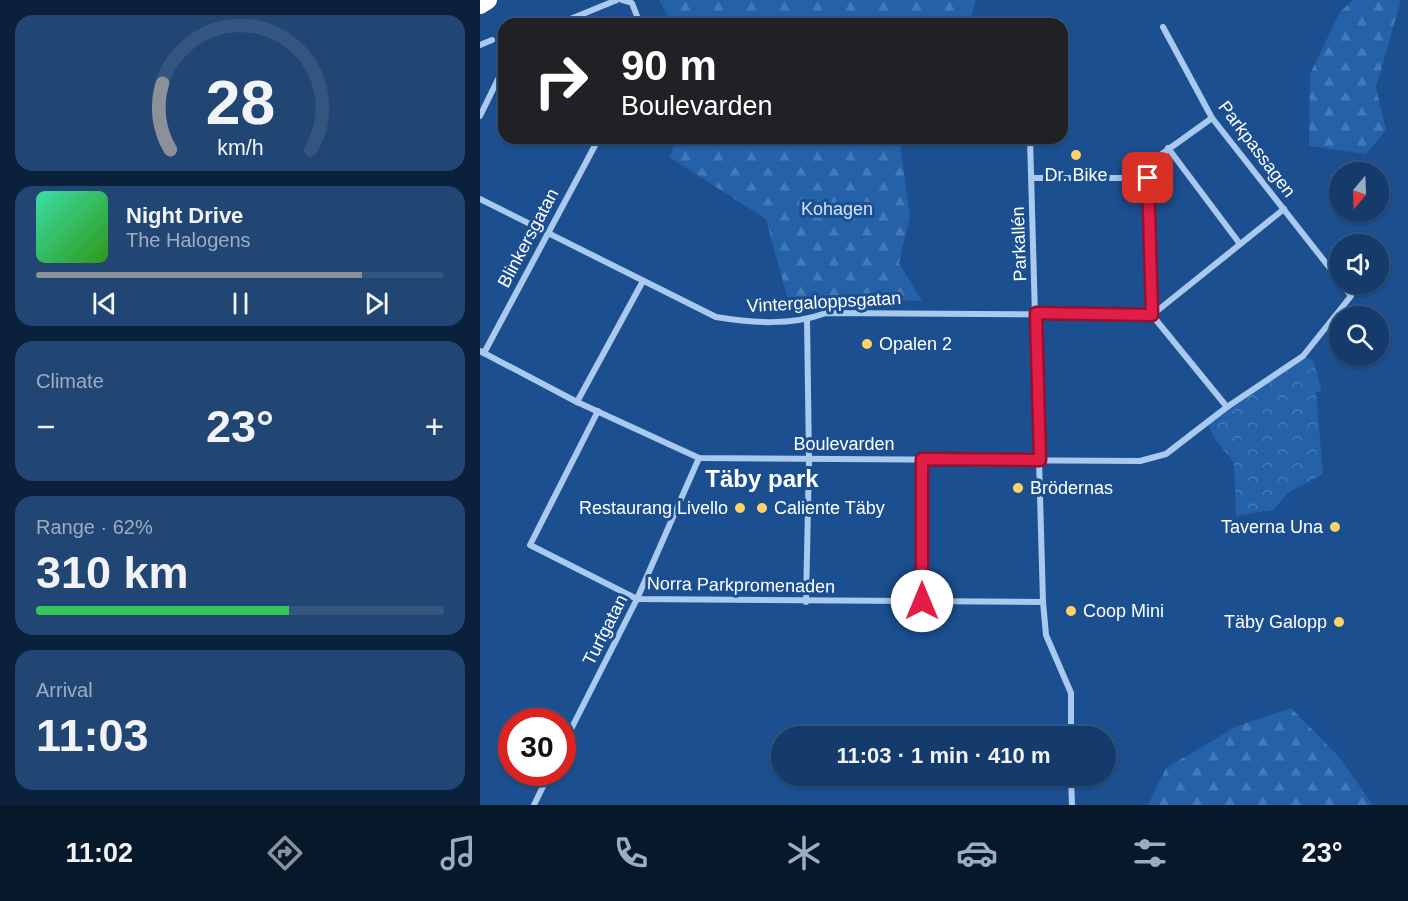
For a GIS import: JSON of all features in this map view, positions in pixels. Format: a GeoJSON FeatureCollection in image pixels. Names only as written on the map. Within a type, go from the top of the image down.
{"type":"FeatureCollection","features":[{"type":"Feature","properties":{"kind":"highway"},"geometry":{"type":"LineString","coordinates":[[480,5],[488,0]]}},
{"type":"Feature","properties":{"kind":"street"},"geometry":{"type":"LineString","coordinates":[[573,18],[617,0]]}},
{"type":"Feature","properties":{"kind":"street"},"geometry":{"type":"LineString","coordinates":[[622,0],[632,3],[638,18]]}},
{"type":"Feature","properties":{"kind":"street","name":"Parkpassagen"},"geometry":{"type":"LineString","coordinates":[[1163,27],[1212,118],[1329,267]]}},
{"type":"Feature","properties":{"kind":"street"},"geometry":{"type":"LineString","coordinates":[[480,45],[492,39]]}},
{"type":"Feature","properties":{"kind":"street"},"geometry":{"type":"LineString","coordinates":[[480,116],[498,79]]}},
{"type":"Feature","properties":{"kind":"street"},"geometry":{"type":"LineString","coordinates":[[1212,118],[1152,161],[1148,178],[1152,315],[1227,407]]}},
{"type":"Feature","properties":{"kind":"street","name":"Blinkersgatan"},"geometry":{"type":"LineString","coordinates":[[482,352],[596,144]]}},
{"type":"Feature","properties":{"kind":"street","name":"Parkallén"},"geometry":{"type":"LineString","coordinates":[[1030,144],[1043,602],[1046,635],[1071,693],[1071,726]]}},
{"type":"Feature","properties":{"kind":"street"},"geometry":{"type":"LineString","coordinates":[[1168,148],[1240,244]]}},
{"type":"Feature","properties":{"kind":"street"},"geometry":{"type":"LineString","coordinates":[[1031,178],[1148,178]]}},
{"type":"Feature","properties":{"kind":"street","name":"Vintergaloppsgatan"},"geometry":{"type":"LineString","coordinates":[[480,199],[716,317],[747,322],[807,320],[826,313],[1152,315]]}},
{"type":"Feature","properties":{"kind":"street"},"geometry":{"type":"LineString","coordinates":[[1152,315],[1284,209]]}},
{"type":"Feature","properties":{"kind":"street"},"geometry":{"type":"LineString","coordinates":[[578,402],[643,281]]}},
{"type":"Feature","properties":{"kind":"street","name":"Boulevarden"},"geometry":{"type":"LineString","coordinates":[[482,352],[578,402],[699,458],[1140,461],[1166,454],[1227,407],[1303,356],[1351,296]]}},
{"type":"Feature","properties":{"kind":"street"},"geometry":{"type":"LineString","coordinates":[[806,602],[809,460],[807,320]]}},
{"type":"Feature","properties":{"kind":"street","name":"Norra Parkpromenaden"},"geometry":{"type":"LineString","coordinates":[[598,411],[530,545],[637,599],[1043,602]]}},
{"type":"Feature","properties":{"kind":"street","name":"Turfgatan"},"geometry":{"type":"LineString","coordinates":[[576,719],[637,599],[699,458]]}},
{"type":"Feature","properties":{"kind":"street"},"geometry":{"type":"LineString","coordinates":[[922,459],[922,601]]}},
{"type":"Feature","properties":{"kind":"street"},"geometry":{"type":"LineString","coordinates":[[534,805],[543,786]]}},
{"type":"Feature","properties":{"kind":"street"},"geometry":{"type":"LineString","coordinates":[[1071,786],[1072,805]]}},
{"type":"Feature","properties":{"kind":"green space"},"geometry":{"type":"Polygon","coordinates":[[[659,0],[976,0],[971,18],[669,18],[659,0]]]}},
{"type":"Feature","properties":{"kind":"green space"},"geometry":{"type":"Polygon","coordinates":[[[1353,0],[1401,0],[1376,87],[1386,130],[1366,154],[1309,146],[1310,74],[1340,12],[1353,0]]]}},
{"type":"Feature","properties":{"kind":"green space","name":"Kohagen"},"geometry":{"type":"Polygon","coordinates":[[[674,144],[900,144],[910,216],[899,263],[922,301],[787,297],[766,219],[669,157],[674,144]]]}},
{"type":"Feature","properties":{"kind":"green space"},"geometry":{"type":"Polygon","coordinates":[[[1303,356],[1313,360],[1322,391],[1316,392],[1323,474],[1289,492],[1273,510],[1236,516],[1234,463],[1215,439],[1207,422],[1303,356]]]}},
{"type":"Feature","properties":{"kind":"green space"},"geometry":{"type":"Polygon","coordinates":[[[1291,708],[1339,757],[1373,805],[1148,805],[1166,768],[1237,726],[1291,708]]]}},
{"type":"Feature","properties":{"kind":"place","name":"Dr. Bike"},"geometry":{"type":"Point","coordinates":[1076,155]}},
{"type":"Feature","properties":{"kind":"place","name":"Opalen 2"},"geometry":{"type":"Point","coordinates":[867,344]}},
{"type":"Feature","properties":{"kind":"place","name":"Brödernas"},"geometry":{"type":"Point","coordinates":[1018,488]}},
{"type":"Feature","properties":{"kind":"place","name":"Restaurang Livello"},"geometry":{"type":"Point","coordinates":[740,508]}},
{"type":"Feature","properties":{"kind":"place","name":"Caliente Täby"},"geometry":{"type":"Point","coordinates":[762,508]}},
{"type":"Feature","properties":{"kind":"place","name":"Taverna Una"},"geometry":{"type":"Point","coordinates":[1335,527]}},
{"type":"Feature","properties":{"kind":"place","name":"Coop Mini"},"geometry":{"type":"Point","coordinates":[1071,611]}},
{"type":"Feature","properties":{"kind":"place","name":"Täby Galopp"},"geometry":{"type":"Point","coordinates":[1339,622]}},
{"type":"Feature","properties":{"kind":"district","name":"Täby park"},"geometry":{"type":"Point","coordinates":[762,479]}},
{"type":"Feature","properties":{"kind":"route"},"geometry":{"type":"LineString","coordinates":[[922,601],[922,459],[1040,460],[1036,313],[1152,315],[1148,178]]}}]}
